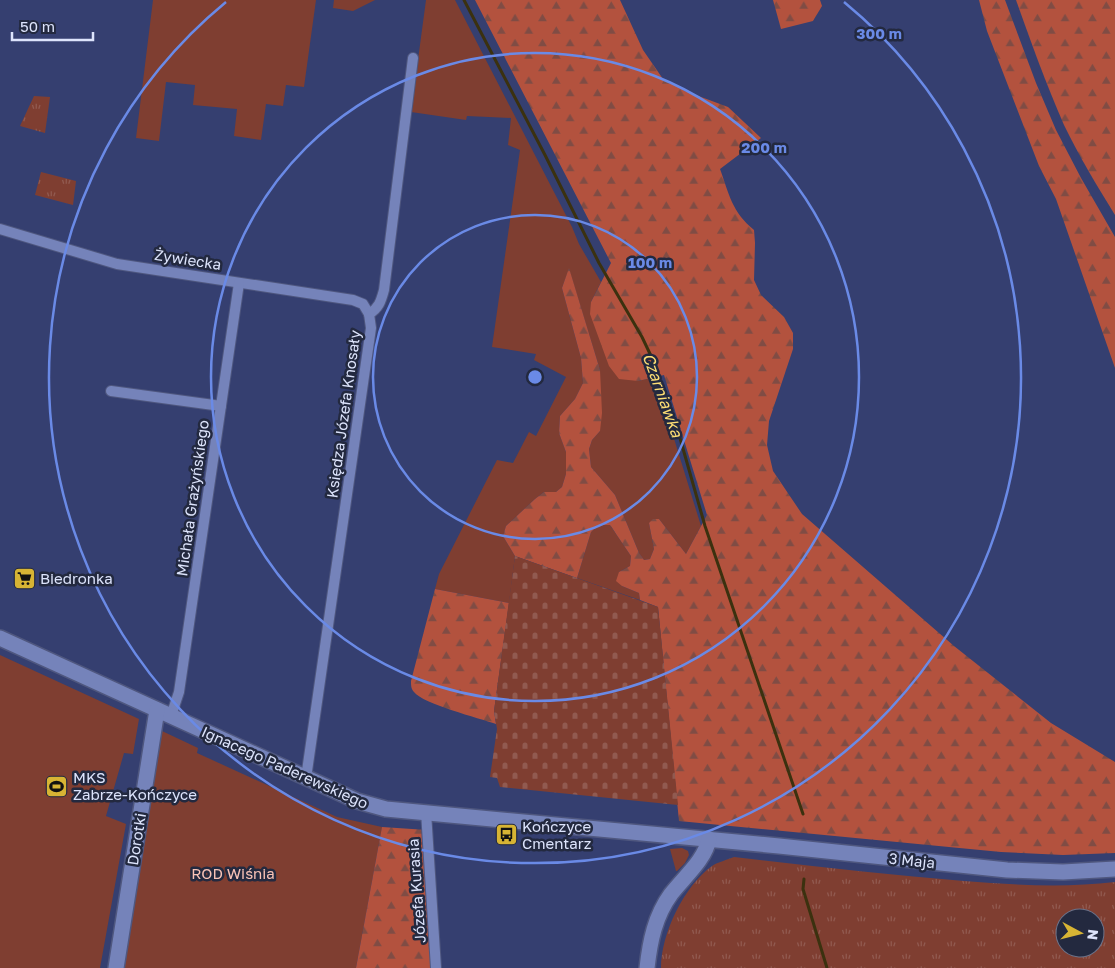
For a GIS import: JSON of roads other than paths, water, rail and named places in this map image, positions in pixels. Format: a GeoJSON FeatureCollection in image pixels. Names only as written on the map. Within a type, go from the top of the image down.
{"type":"FeatureCollection","features":[{"type":"Feature","properties":{"kind":"main road","name":"Ignacego Paderewskiego"},"geometry":{"type":"LineString","coordinates":[[0,638],[306,778],[372,806],[386,809],[708,839]]}},
{"type":"Feature","properties":{"kind":"main road","name":"Dorotki"},"geometry":{"type":"LineString","coordinates":[[116,968],[164,713]]}},
{"type":"Feature","properties":{"kind":"main road","name":"3 Maja"},"geometry":{"type":"LineString","coordinates":[[708,839],[1024,871],[1115,870]]}},
{"type":"Feature","properties":{"kind":"main road"},"geometry":{"type":"LineString","coordinates":[[647,968],[657,918],[670,895],[706,850],[708,839]]}},
{"type":"Feature","properties":{"kind":"street","name":"Księdza Józefa Knosały"},"geometry":{"type":"LineString","coordinates":[[306,778],[371,328],[369,314],[376,310],[380,304],[384,290],[413,58]]}},
{"type":"Feature","properties":{"kind":"street","name":"Żywiecka"},"geometry":{"type":"LineString","coordinates":[[0,230],[117,264],[353,300],[363,304],[369,314]]}},
{"type":"Feature","properties":{"kind":"street","name":"Michała Grażyńskiego"},"geometry":{"type":"LineString","coordinates":[[164,713],[179,692],[239,283]]}},
{"type":"Feature","properties":{"kind":"street"},"geometry":{"type":"LineString","coordinates":[[111,391],[221,406]]}},
{"type":"Feature","properties":{"kind":"street","name":"Józefa Kurasia"},"geometry":{"type":"LineString","coordinates":[[426,812],[436,968]]}},
{"type":"Feature","properties":{"kind":"waterway","name":"Czarniawka"},"geometry":{"type":"LineString","coordinates":[[464,0],[599,263],[652,358],[669,411],[676,424],[705,526],[803,814]]}},
{"type":"Feature","properties":{"kind":"waterway","name":"Czarniawka"},"geometry":{"type":"LineString","coordinates":[[804,879],[803,889],[827,968]]}},
{"type":"Feature","properties":{"kind":"place","name":"Biedronka"},"geometry":{"type":"Point","coordinates":[24,578]}},
{"type":"Feature","properties":{"kind":"place","name":"MKS Zabrze-Kończyce"},"geometry":{"type":"Point","coordinates":[57,786]}},
{"type":"Feature","properties":{"kind":"place","name":"Kończyce Cmentarz"},"geometry":{"type":"Point","coordinates":[506,835]}},
{"type":"Feature","properties":{"kind":"park label","name":"ROD Wiśnia"},"geometry":{"type":"Point","coordinates":[233,873]}}]}
